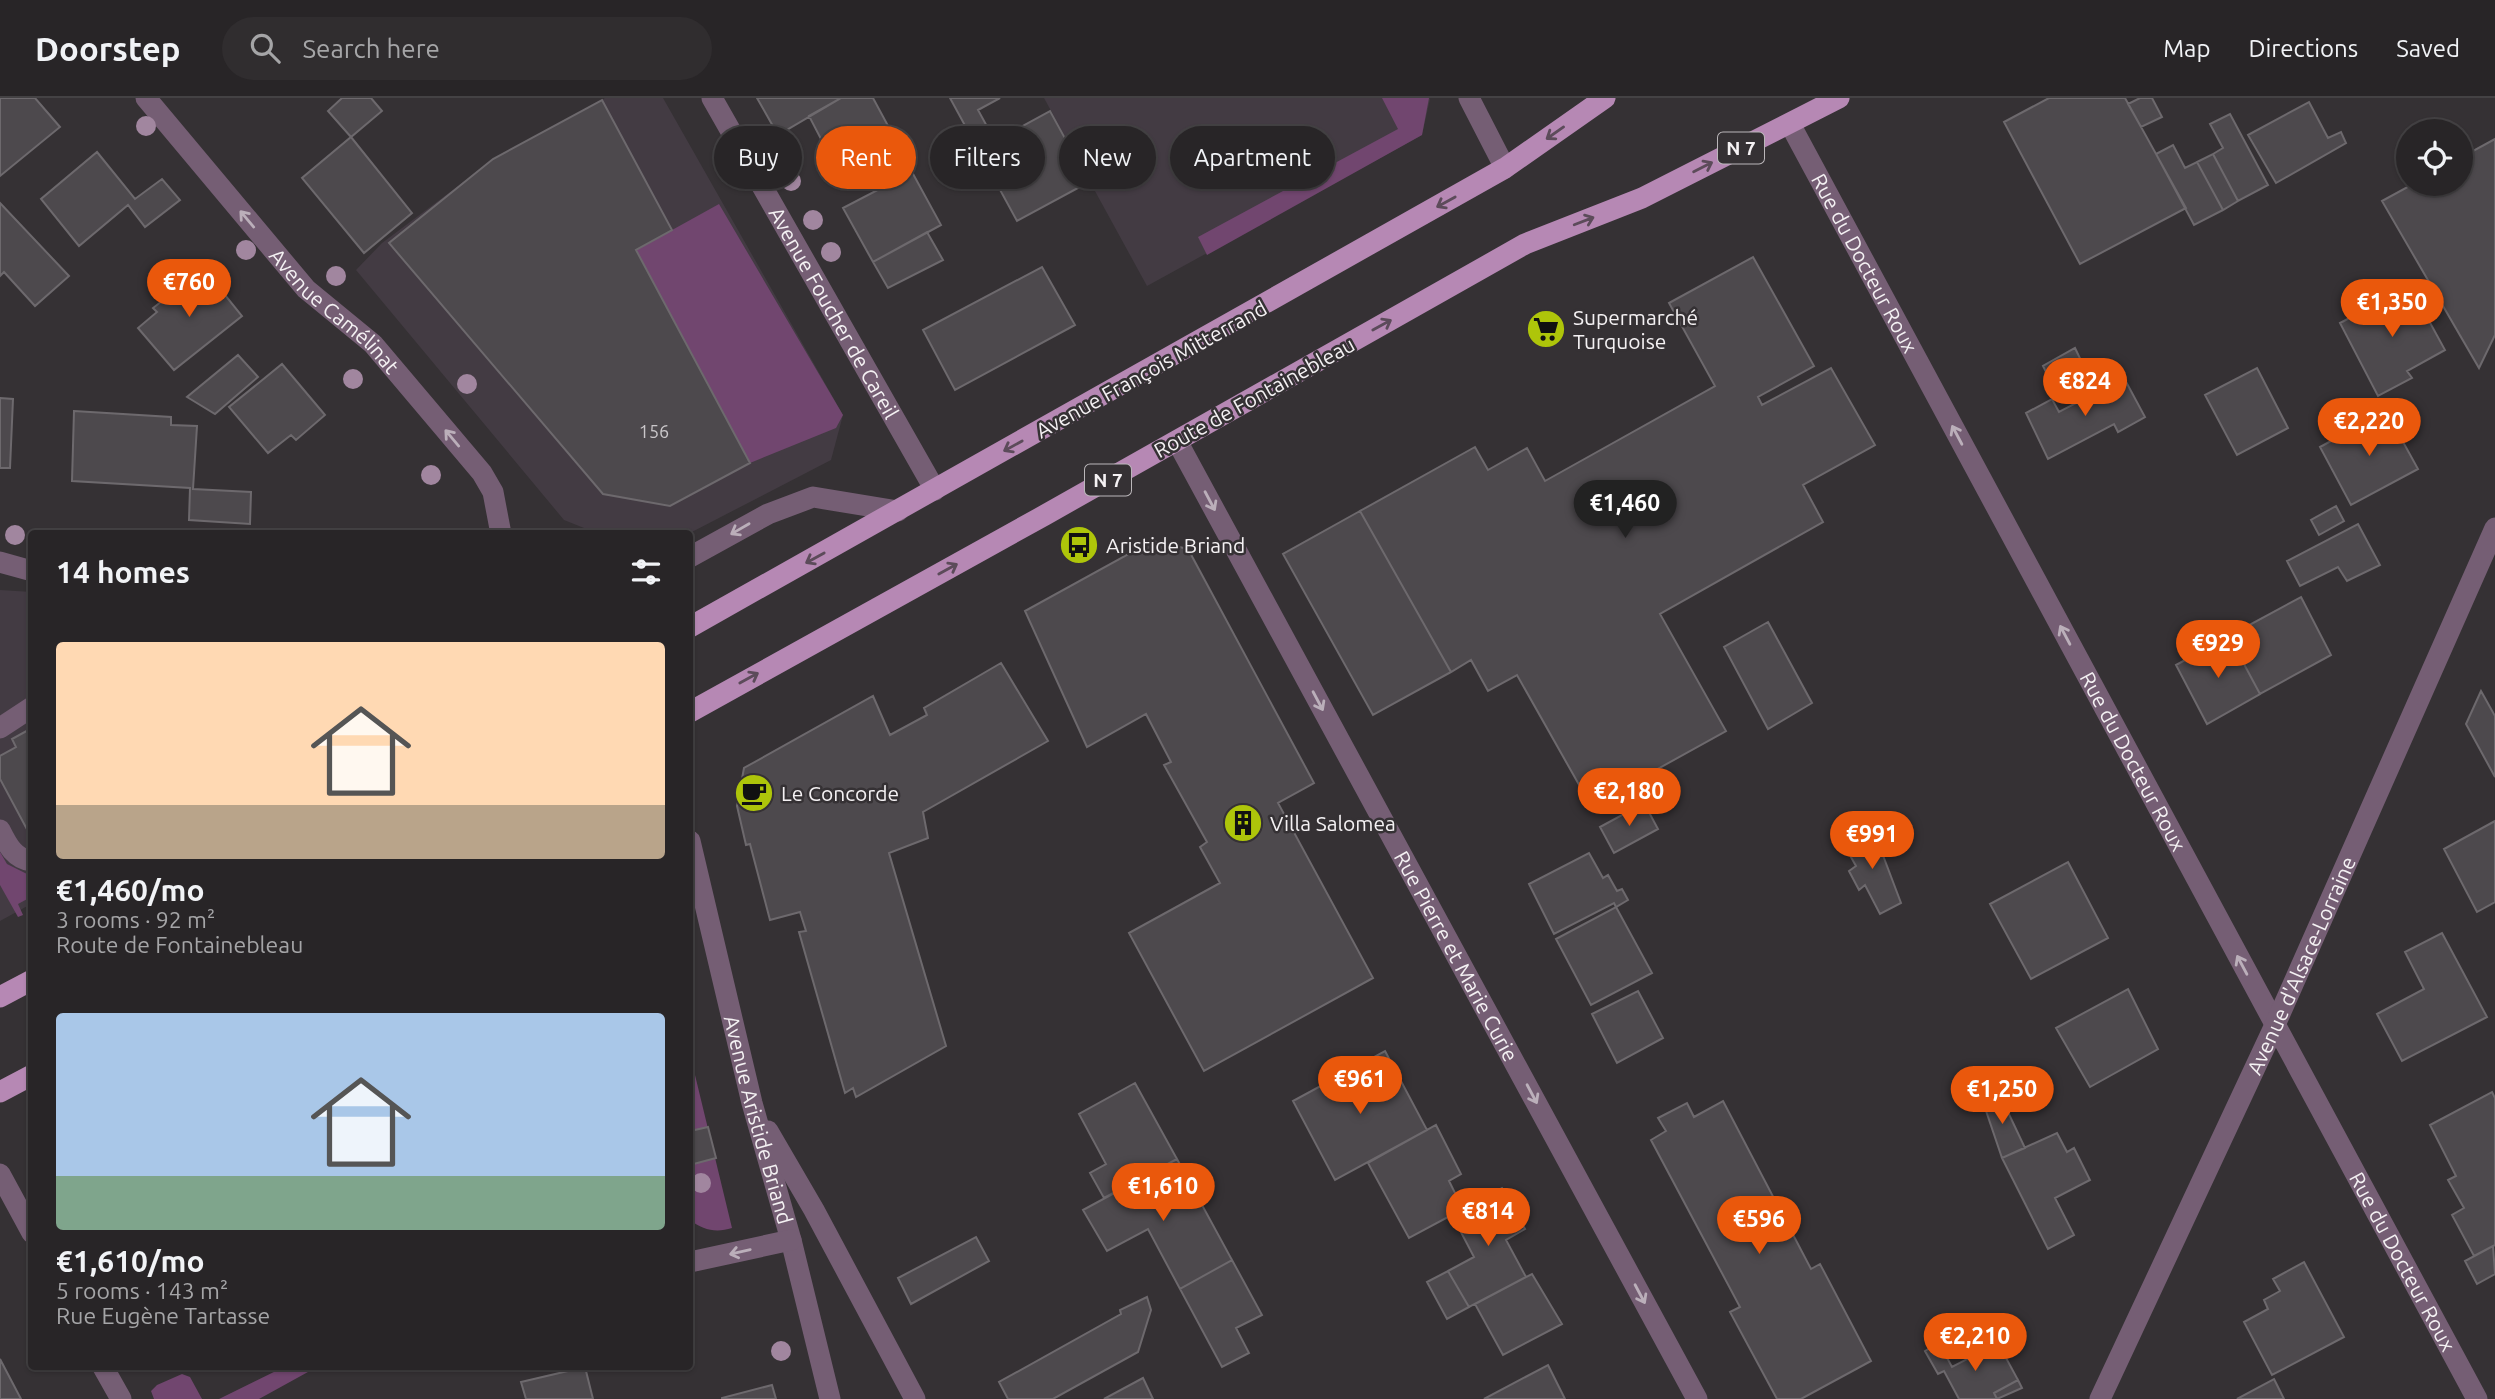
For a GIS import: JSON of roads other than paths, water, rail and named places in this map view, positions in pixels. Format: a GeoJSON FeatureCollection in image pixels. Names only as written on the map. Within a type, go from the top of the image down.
{"type":"FeatureCollection","features":[{"type":"Feature","properties":{"kind":"main road","name":"Avenue François Mitterrand"},"geometry":{"type":"LineString","coordinates":[[693,625],[1505,168],[1605,98]]}},
{"type":"Feature","properties":{"kind":"main road","name":"N 7"},"geometry":{"type":"LineString","coordinates":[[1790,124],[1839,98]]}},
{"type":"Feature","properties":{"kind":"main road","name":"Route de Fontainebleau"},"geometry":{"type":"LineString","coordinates":[[693,710],[1525,244],[1642,198],[1790,124]]}},
{"type":"Feature","properties":{"kind":"main road"},"geometry":{"type":"LineString","coordinates":[[0,997],[28,982]]}},
{"type":"Feature","properties":{"kind":"main road"},"geometry":{"type":"LineString","coordinates":[[0,1092],[28,1077]]}},
{"type":"Feature","properties":{"kind":"street","name":"Avenue Camélinat"},"geometry":{"type":"LineString","coordinates":[[146,98],[306,289],[373,344],[482,473],[493,492],[500,530]]}},
{"type":"Feature","properties":{"kind":"street","name":"Avenue Foucher de Careil"},"geometry":{"type":"LineString","coordinates":[[712,98],[935,491]]}},
{"type":"Feature","properties":{"kind":"street"},"geometry":{"type":"LineString","coordinates":[[1469,98],[1505,168]]}},
{"type":"Feature","properties":{"kind":"street","name":"Rue du Docteur Roux"},"geometry":{"type":"LineString","coordinates":[[1790,124],[2477,1399]]}},
{"type":"Feature","properties":{"kind":"street","name":"Rue Pierre et Marie Curie"},"geometry":{"type":"LineString","coordinates":[[1177,440],[1697,1399]]}},
{"type":"Feature","properties":{"kind":"street"},"geometry":{"type":"LineString","coordinates":[[693,556],[768,514],[813,496],[898,511]]}},
{"type":"Feature","properties":{"kind":"street","name":"Avenue d'Alsace-Lorraine"},"geometry":{"type":"LineString","coordinates":[[2101,1399],[2275,1025],[2495,528]]}},
{"type":"Feature","properties":{"kind":"street"},"geometry":{"type":"LineString","coordinates":[[0,562],[28,569]]}},
{"type":"Feature","properties":{"kind":"street"},"geometry":{"type":"LineString","coordinates":[[0,728],[28,710]]}},
{"type":"Feature","properties":{"kind":"street"},"geometry":{"type":"LineString","coordinates":[[0,830],[9,848],[23,860],[28,861]]}},
{"type":"Feature","properties":{"kind":"street","name":"Avenue Aristide Briand"},"geometry":{"type":"LineString","coordinates":[[693,854],[752,1103],[791,1240],[830,1399]]}},
{"type":"Feature","properties":{"kind":"street"},"geometry":{"type":"LineString","coordinates":[[752,1103],[814,1210],[915,1399]]}},
{"type":"Feature","properties":{"kind":"street"},"geometry":{"type":"LineString","coordinates":[[0,1174],[28,1226]]}},
{"type":"Feature","properties":{"kind":"street"},"geometry":{"type":"LineString","coordinates":[[693,1261],[791,1240]]}},
{"type":"Feature","properties":{"kind":"street"},"geometry":{"type":"LineString","coordinates":[[105,1370],[121,1399]]}},
{"type":"Feature","properties":{"kind":"place","name":"Supermarché Turquoise"},"geometry":{"type":"Point","coordinates":[1546,329]}},
{"type":"Feature","properties":{"kind":"place","name":"Aristide Briand"},"geometry":{"type":"Point","coordinates":[1079,545]}},
{"type":"Feature","properties":{"kind":"place","name":"Le Concorde"},"geometry":{"type":"Point","coordinates":[754,793]}},
{"type":"Feature","properties":{"kind":"place","name":"Villa Salomea"},"geometry":{"type":"Point","coordinates":[1243,823]}}]}
